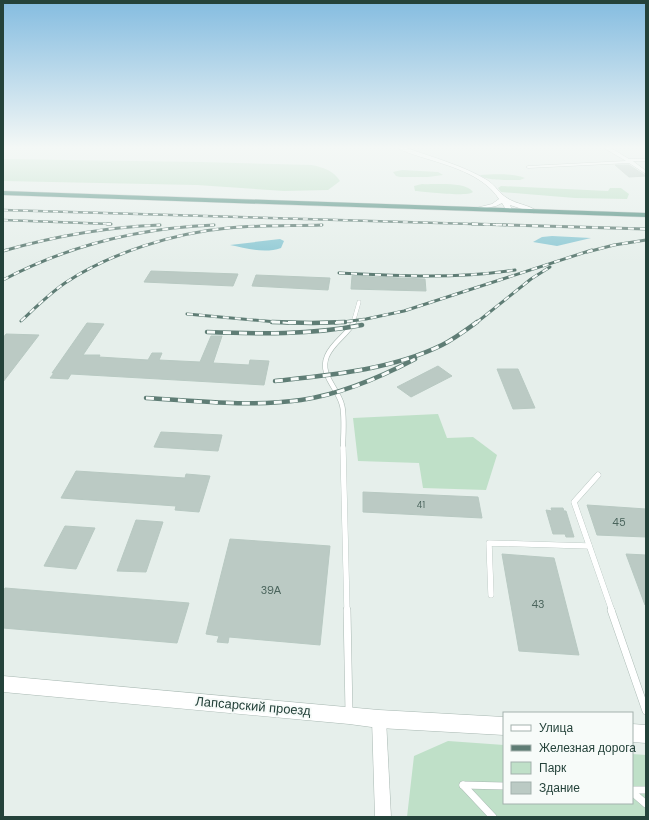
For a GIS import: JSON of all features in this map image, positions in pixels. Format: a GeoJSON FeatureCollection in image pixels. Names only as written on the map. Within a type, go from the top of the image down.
{"type":"FeatureCollection","features":[{"type":"Feature","properties":{"kind":"highway"},"geometry":{"type":"LineString","coordinates":[[3,193],[646,215]]}},
{"type":"Feature","properties":{"kind":"street"},"geometry":{"type":"LineString","coordinates":[[491,186],[503,200],[509,210]]}},
{"type":"Feature","properties":{"kind":"street"},"geometry":{"type":"LineString","coordinates":[[478,209],[494,205],[503,200]]}},
{"type":"Feature","properties":{"kind":"street"},"geometry":{"type":"LineString","coordinates":[[503,200],[534,211]]}},
{"type":"Feature","properties":{"kind":"street","name":"Лапсарский проезд"},"geometry":{"type":"LineString","coordinates":[[3,684],[349,715],[379,719],[503,726]]}},
{"type":"Feature","properties":{"kind":"street"},"geometry":{"type":"LineString","coordinates":[[379,719],[383,817]]}},
{"type":"Feature","properties":{"kind":"street"},"geometry":{"type":"LineString","coordinates":[[633,733],[646,734]]}},
{"type":"Feature","properties":{"kind":"lane"},"geometry":{"type":"LineString","coordinates":[[349,715],[342,405],[325,367],[326,358],[332,347],[354,321],[357,315],[359,302]]}},
{"type":"Feature","properties":{"kind":"lane"},"geometry":{"type":"LineString","coordinates":[[598,475],[574,502],[646,711]]}},
{"type":"Feature","properties":{"kind":"lane"},"geometry":{"type":"LineString","coordinates":[[492,595],[489,543],[589,546]]}},
{"type":"Feature","properties":{"kind":"lane"},"geometry":{"type":"LineString","coordinates":[[493,817],[463,786],[503,786]]}},
{"type":"Feature","properties":{"kind":"lane"},"geometry":{"type":"LineString","coordinates":[[633,791],[646,790]]}},
{"type":"Feature","properties":{"kind":"lane"},"geometry":{"type":"LineString","coordinates":[[633,792],[646,804]]}},
{"type":"Feature","properties":{"kind":"green space"},"geometry":{"type":"Polygon","coordinates":[[[215,186],[333,186],[328,190],[284,191],[215,186]]]}},
{"type":"Feature","properties":{"kind":"green space"},"geometry":{"type":"Polygon","coordinates":[[[414,186],[464,186],[473,192],[455,194],[415,191],[414,186]]]}},
{"type":"Feature","properties":{"kind":"green space"},"geometry":{"type":"Polygon","coordinates":[[[507,186],[608,191],[610,188],[621,188],[629,194],[627,199],[575,198],[501,192],[498,188],[507,186]]]}},
{"type":"Feature","properties":{"kind":"green space"},"geometry":{"type":"Polygon","coordinates":[[[438,414],[447,438],[473,437],[497,455],[486,490],[423,488],[419,463],[358,461],[353,418],[438,414]]]}},
{"type":"Feature","properties":{"kind":"green space"},"geometry":{"type":"Polygon","coordinates":[[[448,741],[503,745],[503,804],[633,804],[633,754],[646,755],[646,817],[407,817],[414,756],[448,741]]]}},
{"type":"Feature","properties":{"kind":"water"},"geometry":{"type":"Polygon","coordinates":[[[552,236],[591,238],[557,246],[533,242],[542,237],[552,236]]]}},
{"type":"Feature","properties":{"kind":"water"},"geometry":{"type":"Polygon","coordinates":[[[280,239],[284,241],[281,248],[275,250],[255,250],[230,245],[280,239]]]}},
{"type":"Feature","properties":{"kind":"building"},"geometry":{"type":"Polygon","coordinates":[[[151,271],[238,274],[233,286],[144,282],[151,271]]]}},
{"type":"Feature","properties":{"kind":"building"},"geometry":{"type":"Polygon","coordinates":[[[256,275],[330,278],[328,290],[252,286],[256,275]]]}},
{"type":"Feature","properties":{"kind":"building"},"geometry":{"type":"Polygon","coordinates":[[[352,276],[425,279],[426,291],[351,289],[352,276]]]}},
{"type":"Feature","properties":{"kind":"building"},"geometry":{"type":"Polygon","coordinates":[[[87,323],[104,324],[83,355],[100,355],[99,357],[148,360],[152,353],[162,353],[159,360],[200,362],[211,336],[222,336],[213,363],[249,365],[250,360],[269,361],[264,385],[71,374],[68,379],[50,378],[87,323]]]}},
{"type":"Feature","properties":{"kind":"building"},"geometry":{"type":"Polygon","coordinates":[[[6,334],[39,335],[3,382],[3,338],[6,334]]]}},
{"type":"Feature","properties":{"kind":"building"},"geometry":{"type":"Polygon","coordinates":[[[438,366],[452,376],[411,397],[397,387],[438,366]]]}},
{"type":"Feature","properties":{"kind":"building"},"geometry":{"type":"Polygon","coordinates":[[[497,369],[518,369],[535,408],[513,409],[497,369]]]}},
{"type":"Feature","properties":{"kind":"building"},"geometry":{"type":"Polygon","coordinates":[[[161,432],[222,435],[218,451],[154,447],[161,432]]]}},
{"type":"Feature","properties":{"kind":"building"},"geometry":{"type":"Polygon","coordinates":[[[76,471],[185,478],[186,474],[210,476],[199,512],[175,510],[176,506],[61,498],[76,471]]]}},
{"type":"Feature","properties":{"kind":"building"},"geometry":{"type":"Polygon","coordinates":[[[363,492],[478,497],[482,518],[363,512],[363,492]]]}},
{"type":"Feature","properties":{"kind":"building"},"geometry":{"type":"Polygon","coordinates":[[[587,505],[646,509],[646,537],[597,535],[587,505]]]}},
{"type":"Feature","properties":{"kind":"building"},"geometry":{"type":"Polygon","coordinates":[[[551,508],[563,508],[564,511],[566,511],[574,537],[566,537],[565,534],[553,534],[546,510],[552,511],[551,508]]]}},
{"type":"Feature","properties":{"kind":"building"},"geometry":{"type":"Polygon","coordinates":[[[136,520],[163,522],[146,572],[117,571],[136,520]]]}},
{"type":"Feature","properties":{"kind":"building"},"geometry":{"type":"Polygon","coordinates":[[[65,526],[95,528],[76,569],[44,566],[65,526]]]}},
{"type":"Feature","properties":{"kind":"building"},"geometry":{"type":"Polygon","coordinates":[[[230,539],[330,546],[320,645],[229,637],[228,643],[217,642],[219,636],[206,634],[230,539]]]}},
{"type":"Feature","properties":{"kind":"building"},"geometry":{"type":"Polygon","coordinates":[[[502,554],[554,558],[579,655],[519,651],[502,554]]]}},
{"type":"Feature","properties":{"kind":"building"},"geometry":{"type":"Polygon","coordinates":[[[626,554],[646,555],[646,605],[645,605],[626,554]]]}},
{"type":"Feature","properties":{"kind":"building"},"geometry":{"type":"Polygon","coordinates":[[[5,588],[189,603],[177,643],[3,628],[3,592],[5,588]]]}},
{"type":"Feature","properties":{"kind":"railway"},"geometry":{"type":"LineString","coordinates":[[3,210],[485,224]]}},
{"type":"Feature","properties":{"kind":"railway"},"geometry":{"type":"LineString","coordinates":[[3,220],[111,224],[107,224]]}},
{"type":"Feature","properties":{"kind":"railway"},"geometry":{"type":"LineString","coordinates":[[472,224],[485,224]]}},
{"type":"Feature","properties":{"kind":"railway"},"geometry":{"type":"LineString","coordinates":[[485,224],[646,229]]}},
{"type":"Feature","properties":{"kind":"railway"},"geometry":{"type":"LineString","coordinates":[[485,224],[506,225]]}},
{"type":"Feature","properties":{"kind":"railway"},"geometry":{"type":"LineString","coordinates":[[3,251],[81,233],[160,225]]}},
{"type":"Feature","properties":{"kind":"railway"},"geometry":{"type":"LineString","coordinates":[[3,280],[53,257],[105,240],[159,230],[214,225]]}},
{"type":"Feature","properties":{"kind":"railway"},"geometry":{"type":"LineString","coordinates":[[21,321],[48,296],[65,283],[102,262],[143,246],[186,234],[228,228],[322,225]]}},
{"type":"Feature","properties":{"kind":"railway"},"geometry":{"type":"LineString","coordinates":[[587,252],[614,245],[646,240]]}},
{"type":"Feature","properties":{"kind":"railway"},"geometry":{"type":"LineString","coordinates":[[342,322],[404,311],[592,250]]}},
{"type":"Feature","properties":{"kind":"railway"},"geometry":{"type":"LineString","coordinates":[[476,323],[531,279],[550,267]]}},
{"type":"Feature","properties":{"kind":"railway"},"geometry":{"type":"LineString","coordinates":[[339,273],[449,276],[515,270]]}},
{"type":"Feature","properties":{"kind":"railway"},"geometry":{"type":"LineString","coordinates":[[187,314],[279,322]]}},
{"type":"Feature","properties":{"kind":"railway"},"geometry":{"type":"LineString","coordinates":[[272,322],[279,322]]}},
{"type":"Feature","properties":{"kind":"railway"},"geometry":{"type":"LineString","coordinates":[[279,322],[342,322]]}},
{"type":"Feature","properties":{"kind":"railway"},"geometry":{"type":"LineString","coordinates":[[279,322],[288,323]]}},
{"type":"Feature","properties":{"kind":"railway"},"geometry":{"type":"LineString","coordinates":[[335,323],[342,322]]}},
{"type":"Feature","properties":{"kind":"railway"},"geometry":{"type":"LineString","coordinates":[[275,381],[339,374],[381,366],[402,360],[442,345],[477,322]]}},
{"type":"Feature","properties":{"kind":"railway"},"geometry":{"type":"LineString","coordinates":[[207,332],[304,332],[323,331],[362,325]]}},
{"type":"Feature","properties":{"kind":"railway"},"geometry":{"type":"LineString","coordinates":[[146,398],[243,403],[301,400],[331,394],[360,384],[388,373],[415,359]]}}]}
